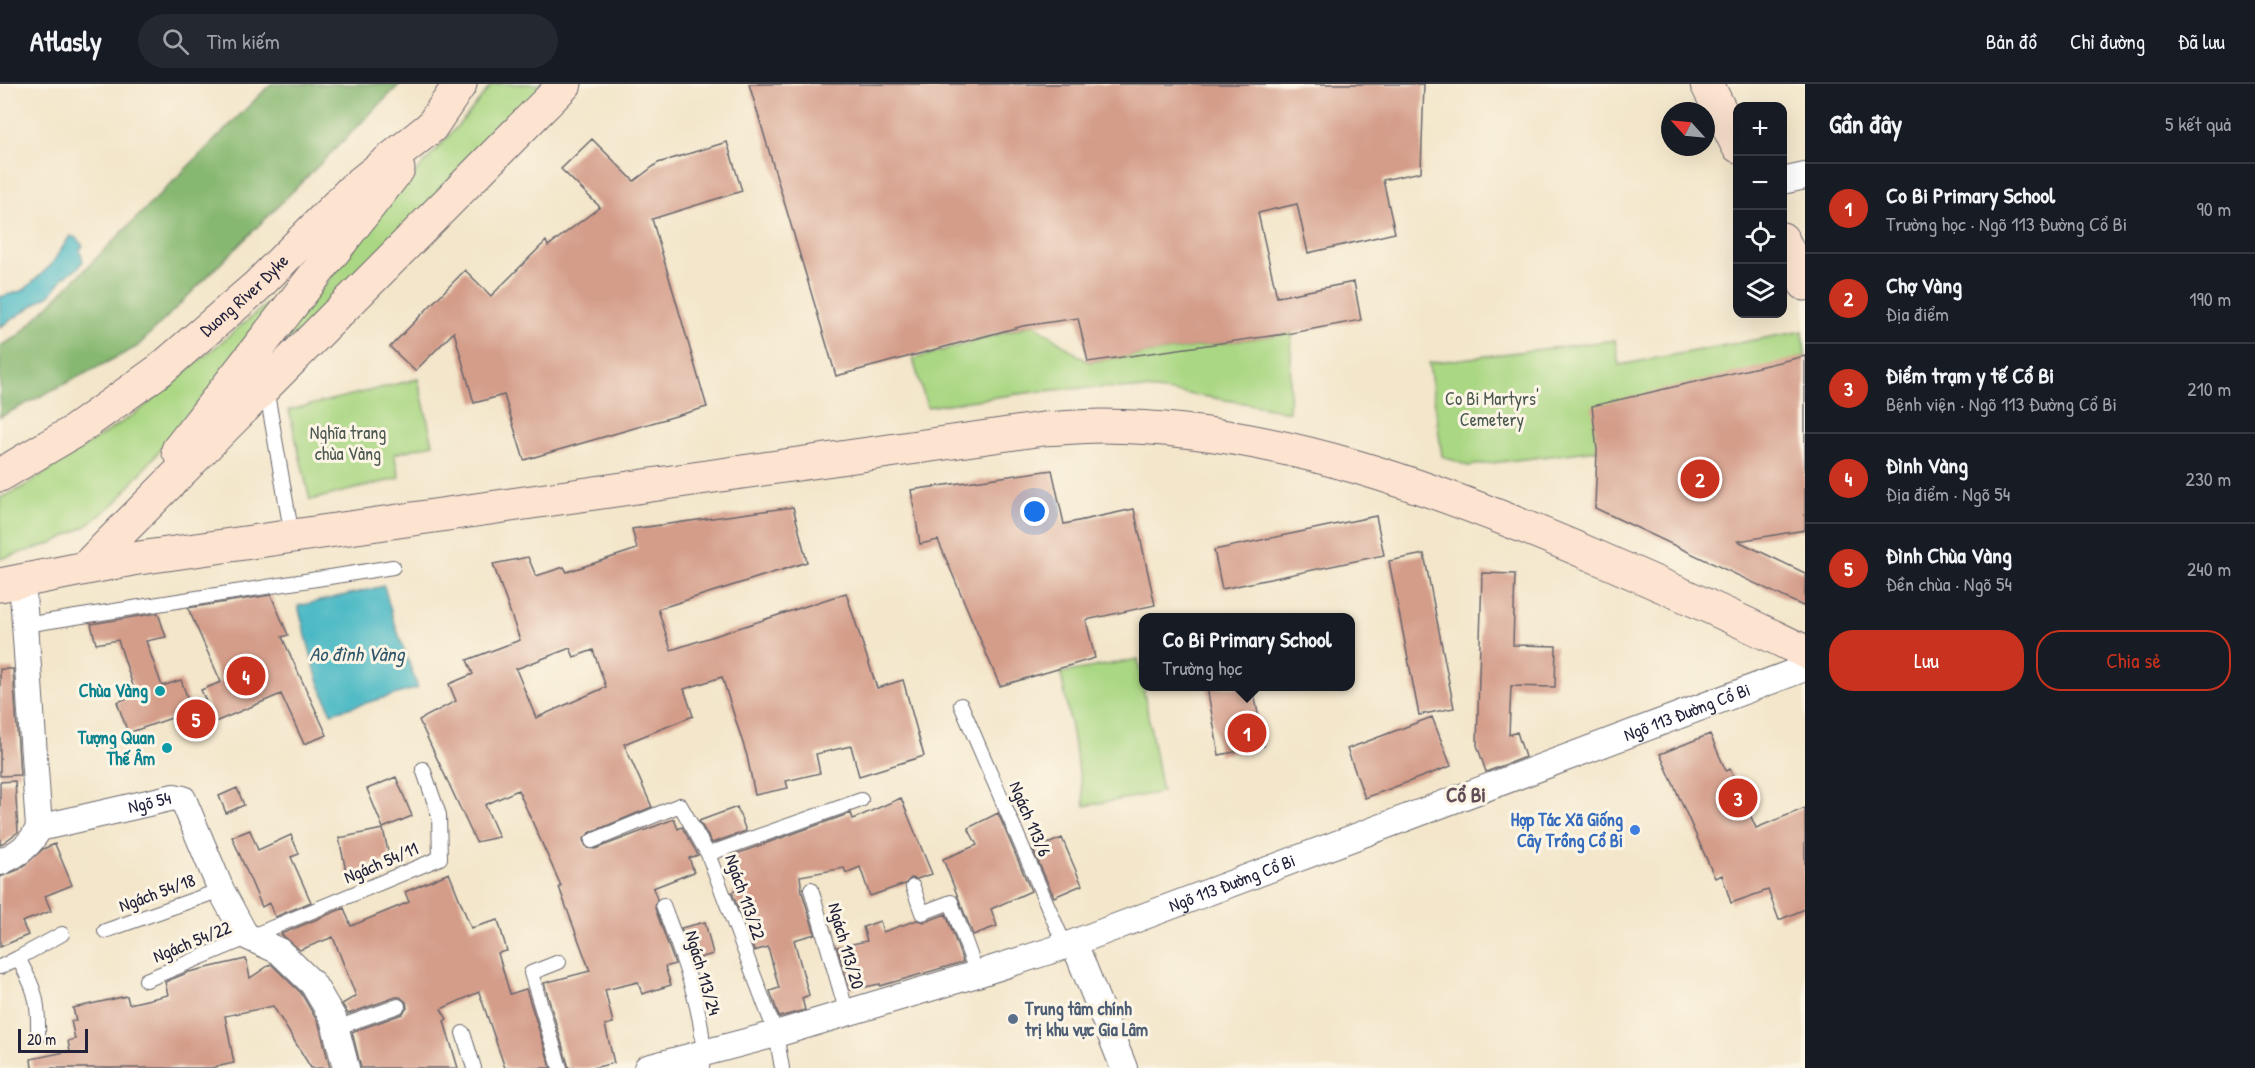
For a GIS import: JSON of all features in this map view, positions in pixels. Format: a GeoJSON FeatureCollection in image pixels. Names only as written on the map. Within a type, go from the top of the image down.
{"type":"FeatureCollection","features":[{"type":"Feature","properties":{"kind":"main road","name":"Duong River Dyke"},"geometry":{"type":"LineString","coordinates":[[0,475],[73,432],[160,370],[257,286],[352,190],[431,127],[460,84]]}},
{"type":"Feature","properties":{"kind":"main road"},"geometry":{"type":"LineString","coordinates":[[86,567],[565,84]]}},
{"type":"Feature","properties":{"kind":"main road"},"geometry":{"type":"LineString","coordinates":[[1707,84],[1733,138]]}},
{"type":"Feature","properties":{"kind":"main road"},"geometry":{"type":"LineString","coordinates":[[86,567],[431,127]]}},
{"type":"Feature","properties":{"kind":"main road"},"geometry":{"type":"LineString","coordinates":[[1787,249],[1805,284]]}},
{"type":"Feature","properties":{"kind":"main road"},"geometry":{"type":"LineString","coordinates":[[11,583],[86,567],[292,536],[1043,429],[1102,426],[1205,435],[1268,446],[1328,460],[1434,491],[1541,533],[1698,601],[1805,652]]}},
{"type":"Feature","properties":{"kind":"street"},"geometry":{"type":"LineString","coordinates":[[1787,181],[1805,176]]}},
{"type":"Feature","properties":{"kind":"street"},"geometry":{"type":"LineString","coordinates":[[0,862],[16,855],[26,847],[39,828],[25,625],[11,583]]}},
{"type":"Feature","properties":{"kind":"street","name":"Ngõ 113 Đường Cổ Bi"},"geometry":{"type":"LineString","coordinates":[[647,1068],[703,1060],[776,1034],[1069,945],[1805,668]]}},
{"type":"Feature","properties":{"kind":"street","name":"Ngõ 54"},"geometry":{"type":"LineString","coordinates":[[39,828],[179,797],[186,803],[221,890],[243,931],[279,951],[298,968],[323,998],[336,1028],[346,1068]]}},
{"type":"Feature","properties":{"kind":"street"},"geometry":{"type":"LineString","coordinates":[[1069,945],[1124,1068]]}},
{"type":"Feature","properties":{"kind":"lane"},"geometry":{"type":"LineString","coordinates":[[266,386],[292,536]]}},
{"type":"Feature","properties":{"kind":"lane"},"geometry":{"type":"LineString","coordinates":[[25,625],[393,567]]}},
{"type":"Feature","properties":{"kind":"lane","name":"Ngách 113/6"},"geometry":{"type":"LineString","coordinates":[[961,705],[1069,945]]}},
{"type":"Feature","properties":{"kind":"lane","name":"Ngách 54/11"},"geometry":{"type":"LineString","coordinates":[[252,938],[440,858],[439,815],[423,769]]}},
{"type":"Feature","properties":{"kind":"lane","name":"Ngách 113/22"},"geometry":{"type":"LineString","coordinates":[[782,1068],[776,1034],[708,854],[861,800]]}},
{"type":"Feature","properties":{"kind":"lane"},"geometry":{"type":"LineString","coordinates":[[592,841],[680,806],[708,854]]}},
{"type":"Feature","properties":{"kind":"lane"},"geometry":{"type":"LineString","coordinates":[[913,887],[922,913],[951,902],[977,974]]}},
{"type":"Feature","properties":{"kind":"lane","name":"Ngách 113/20"},"geometry":{"type":"LineString","coordinates":[[811,889],[847,1013]]}},
{"type":"Feature","properties":{"kind":"lane","name":"Ngách 54/18"},"geometry":{"type":"LineString","coordinates":[[105,931],[221,890]]}},
{"type":"Feature","properties":{"kind":"lane","name":"Ngách 113/24"},"geometry":{"type":"LineString","coordinates":[[663,905],[687,971],[703,1060]]}},
{"type":"Feature","properties":{"kind":"lane"},"geometry":{"type":"LineString","coordinates":[[0,967],[62,934]]}},
{"type":"Feature","properties":{"kind":"lane","name":"Ngách 54/22"},"geometry":{"type":"LineString","coordinates":[[146,980],[252,938]]}},
{"type":"Feature","properties":{"kind":"lane"},"geometry":{"type":"LineString","coordinates":[[18,958],[32,983],[39,1007],[38,1036]]}},
{"type":"Feature","properties":{"kind":"lane"},"geometry":{"type":"LineString","coordinates":[[559,962],[531,973],[560,1068]]}},
{"type":"Feature","properties":{"kind":"lane"},"geometry":{"type":"LineString","coordinates":[[336,1028],[398,1006]]}},
{"type":"Feature","properties":{"kind":"lane"},"geometry":{"type":"LineString","coordinates":[[463,1034],[474,1068]]}},
{"type":"Feature","properties":{"kind":"green space"},"geometry":{"type":"Polygon","coordinates":[[[271,84],[400,84],[137,347],[0,417],[0,346],[17,337],[271,84]]]}},
{"type":"Feature","properties":{"kind":"green space"},"geometry":{"type":"Polygon","coordinates":[[[492,84],[548,84],[234,401],[394,197],[471,111],[492,84]]]}},
{"type":"Feature","properties":{"kind":"green space"},"geometry":{"type":"Polygon","coordinates":[[[310,268],[116,502],[88,525],[53,543],[0,559],[0,498],[23,487],[139,411],[310,268]]]}},
{"type":"Feature","properties":{"kind":"green space"},"geometry":{"type":"Polygon","coordinates":[[[1034,324],[1088,362],[1292,333],[1289,412],[1188,394],[1111,388],[1046,391],[927,407],[913,359],[1034,324]]]}},
{"type":"Feature","properties":{"kind":"green space","name":"Co Bi Martyrs' Cemetery"},"geometry":{"type":"Polygon","coordinates":[[[1803,331],[1805,356],[1597,450],[1468,466],[1442,456],[1429,363],[1615,340],[1619,365],[1803,331]]]}},
{"type":"Feature","properties":{"kind":"green space","name":"Nghĩa trang chùa Vàng"},"geometry":{"type":"Polygon","coordinates":[[[418,379],[433,444],[394,454],[400,478],[310,500],[289,410],[418,379]]]}},
{"type":"Feature","properties":{"kind":"green space"},"geometry":{"type":"Polygon","coordinates":[[[1138,659],[1139,691],[1144,691],[1162,792],[1085,806],[1061,673],[1138,659]]]}},
{"type":"Feature","properties":{"kind":"water"},"geometry":{"type":"Polygon","coordinates":[[[70,236],[76,238],[83,246],[80,249],[83,261],[78,268],[65,276],[51,294],[0,327],[0,297],[24,290],[51,265],[70,236]]]}},
{"type":"Feature","properties":{"kind":"water","name":"Ao đình Vàng"},"geometry":{"type":"Polygon","coordinates":[[[384,586],[393,619],[418,688],[331,713],[317,677],[298,606],[384,586]]]}},
{"type":"Feature","properties":{"kind":"building"},"geometry":{"type":"Polygon","coordinates":[[[749,84],[1424,84],[1421,172],[1383,180],[1395,233],[1308,253],[1297,204],[1258,213],[1277,297],[1354,282],[1361,320],[1292,333],[1088,362],[1078,318],[1023,326],[836,376],[749,84]]]}},
{"type":"Feature","properties":{"kind":"building"},"geometry":{"type":"Polygon","coordinates":[[[592,139],[634,181],[658,163],[727,142],[742,191],[652,219],[707,407],[524,460],[504,395],[474,403],[454,332],[415,371],[390,347],[465,270],[491,296],[546,241],[548,246],[600,207],[561,169],[592,139]]]}},
{"type":"Feature","properties":{"kind":"building"},"geometry":{"type":"Polygon","coordinates":[[[1805,356],[1805,530],[1738,541],[1805,573],[1805,607],[1595,508],[1597,450],[1592,406],[1805,356]]]}},
{"type":"Feature","properties":{"kind":"building"},"geometry":{"type":"Polygon","coordinates":[[[1052,470],[1064,524],[1134,509],[1155,605],[1086,620],[1095,658],[1000,686],[938,540],[920,544],[911,490],[1052,470]]]}},
{"type":"Feature","properties":{"kind":"building"},"geometry":{"type":"Polygon","coordinates":[[[793,507],[807,562],[658,609],[671,650],[846,593],[877,688],[903,680],[924,756],[859,776],[851,746],[816,754],[820,773],[786,781],[788,788],[755,795],[747,756],[722,677],[684,689],[693,716],[624,744],[652,807],[589,833],[583,840],[587,848],[595,849],[674,819],[678,829],[682,827],[698,855],[689,858],[694,872],[653,888],[657,899],[655,908],[675,964],[665,967],[671,985],[642,994],[638,982],[605,990],[613,1023],[605,1025],[614,1063],[593,1068],[569,1068],[544,983],[590,971],[559,887],[561,886],[518,790],[485,805],[499,837],[476,842],[419,720],[456,701],[449,684],[473,674],[467,660],[520,640],[493,564],[528,557],[536,576],[564,567],[567,572],[637,549],[632,529],[793,507]],[[570,648],[516,669],[536,718],[606,687],[593,650],[574,657],[570,648]]]}},
{"type":"Feature","properties":{"kind":"building"},"geometry":{"type":"Polygon","coordinates":[[[1376,516],[1384,555],[1222,589],[1214,550],[1376,516]]]}},
{"type":"Feature","properties":{"kind":"building"},"geometry":{"type":"Polygon","coordinates":[[[1424,554],[1454,708],[1419,715],[1389,561],[1424,554]]]}},
{"type":"Feature","properties":{"kind":"building"},"geometry":{"type":"Polygon","coordinates":[[[1482,573],[1515,574],[1513,645],[1556,646],[1555,687],[1511,686],[1509,735],[1517,732],[1525,757],[1486,772],[1477,745],[1482,573]]]}},
{"type":"Feature","properties":{"kind":"building"},"geometry":{"type":"Polygon","coordinates":[[[271,595],[288,635],[282,637],[327,735],[304,744],[281,694],[215,722],[201,690],[221,682],[188,608],[271,595]]]}},
{"type":"Feature","properties":{"kind":"building","name":"Chùa Vàng"},"geometry":{"type":"Polygon","coordinates":[[[158,613],[166,637],[146,641],[162,686],[181,680],[192,711],[128,733],[117,702],[136,695],[118,640],[96,644],[91,624],[158,613]]]}},
{"type":"Feature","properties":{"kind":"building"},"geometry":{"type":"Polygon","coordinates":[[[0,669],[13,669],[20,775],[0,776],[0,669]]]}},
{"type":"Feature","properties":{"kind":"building"},"geometry":{"type":"Polygon","coordinates":[[[1208,691],[1254,691],[1264,746],[1219,755],[1208,691]]]}},
{"type":"Feature","properties":{"kind":"building"},"geometry":{"type":"Polygon","coordinates":[[[1432,717],[1451,766],[1365,798],[1347,749],[1432,717]]]}},
{"type":"Feature","properties":{"kind":"building"},"geometry":{"type":"Polygon","coordinates":[[[1710,734],[1726,771],[1730,769],[1756,828],[1805,808],[1805,909],[1779,920],[1768,890],[1731,903],[1722,875],[1715,878],[1660,754],[1710,734]]]}},
{"type":"Feature","properties":{"kind":"building"},"geometry":{"type":"Polygon","coordinates":[[[396,777],[412,816],[383,828],[367,789],[396,777]]]}},
{"type":"Feature","properties":{"kind":"building"},"geometry":{"type":"Polygon","coordinates":[[[15,781],[18,832],[0,845],[0,782],[15,781]]]}},
{"type":"Feature","properties":{"kind":"building"},"geometry":{"type":"Polygon","coordinates":[[[237,788],[244,805],[226,813],[219,796],[237,788]]]}},
{"type":"Feature","properties":{"kind":"building"},"geometry":{"type":"Polygon","coordinates":[[[901,798],[932,874],[917,879],[911,878],[905,884],[870,896],[860,867],[846,873],[844,868],[800,876],[802,892],[815,934],[794,940],[809,995],[802,998],[805,1010],[779,1017],[770,991],[779,988],[768,947],[754,951],[745,918],[742,919],[732,892],[743,888],[733,855],[851,813],[853,819],[901,798]]]}},
{"type":"Feature","properties":{"kind":"building"},"geometry":{"type":"Polygon","coordinates":[[[737,807],[746,831],[712,843],[699,821],[737,807]]]}},
{"type":"Feature","properties":{"kind":"building"},"geometry":{"type":"Polygon","coordinates":[[[998,813],[1031,891],[991,909],[997,926],[973,935],[943,859],[977,845],[968,828],[998,813]]]}},
{"type":"Feature","properties":{"kind":"building"},"geometry":{"type":"Polygon","coordinates":[[[383,829],[390,860],[365,865],[366,872],[347,876],[339,838],[383,829]]]}},
{"type":"Feature","properties":{"kind":"building"},"geometry":{"type":"Polygon","coordinates":[[[250,830],[258,850],[291,835],[299,854],[291,857],[311,902],[275,917],[269,903],[262,907],[232,837],[250,830]]]}},
{"type":"Feature","properties":{"kind":"building"},"geometry":{"type":"Polygon","coordinates":[[[1062,838],[1082,885],[1054,897],[1033,850],[1062,838]]]}},
{"type":"Feature","properties":{"kind":"building"},"geometry":{"type":"Polygon","coordinates":[[[55,844],[72,885],[45,896],[51,911],[22,922],[28,935],[0,947],[0,877],[20,869],[43,849],[55,844]]]}},
{"type":"Feature","properties":{"kind":"building"},"geometry":{"type":"Polygon","coordinates":[[[449,873],[471,928],[498,920],[507,951],[498,953],[510,994],[526,989],[551,1068],[505,1068],[479,992],[441,1009],[447,1019],[444,1021],[458,1068],[361,1068],[352,1032],[402,1014],[407,1008],[406,1002],[396,997],[348,1014],[342,1004],[356,996],[333,937],[300,950],[281,934],[344,908],[351,926],[409,902],[405,892],[449,873]]]}},
{"type":"Feature","properties":{"kind":"building"},"geometry":{"type":"Polygon","coordinates":[[[946,914],[963,962],[880,986],[880,984],[850,990],[837,947],[867,941],[863,927],[880,921],[883,932],[917,920],[925,922],[946,914]]]}},
{"type":"Feature","properties":{"kind":"building"},"geometry":{"type":"Polygon","coordinates":[[[705,922],[713,954],[693,960],[681,928],[705,922]]]}},
{"type":"Feature","properties":{"kind":"building"},"geometry":{"type":"Polygon","coordinates":[[[246,959],[250,978],[271,964],[301,993],[319,1024],[330,1068],[311,1068],[273,1006],[225,1016],[234,1063],[211,1068],[32,1068],[31,1059],[70,1051],[68,1041],[75,1039],[71,1021],[76,1021],[73,1008],[127,996],[129,1004],[168,995],[165,982],[189,972],[246,959]]]}},
{"type":"Feature","properties":{"kind":"place","name":"Chợ Vàng"},"geometry":{"type":"Point","coordinates":[1700,479]}},
{"type":"Feature","properties":{"kind":"place","name":"Đình Vàng"},"geometry":{"type":"Point","coordinates":[246,676]}},
{"type":"Feature","properties":{"kind":"place","name":"Chùa Vàng"},"geometry":{"type":"Point","coordinates":[160,691]}},
{"type":"Feature","properties":{"kind":"place","name":"Đình Chùa Vàng"},"geometry":{"type":"Point","coordinates":[196,719]}},
{"type":"Feature","properties":{"kind":"place","name":"Co Bi Primary School"},"geometry":{"type":"Point","coordinates":[1247,733]}},
{"type":"Feature","properties":{"kind":"place","name":"Tượng Quan Thế Âm"},"geometry":{"type":"Point","coordinates":[167,748]}},
{"type":"Feature","properties":{"kind":"place","name":"Điểm trạm y tế Cổ Bi"},"geometry":{"type":"Point","coordinates":[1738,798]}},
{"type":"Feature","properties":{"kind":"place","name":"Hợp Tác Xã Giống Cây Trồng Cổ Bi"},"geometry":{"type":"Point","coordinates":[1635,830]}},
{"type":"Feature","properties":{"kind":"place","name":"Trung tâm chính trị khu vực Gia Lâm"},"geometry":{"type":"Point","coordinates":[1013,1019]}},
{"type":"Feature","properties":{"kind":"district","name":"Cổ Bi"},"geometry":{"type":"Point","coordinates":[1466,795]}}]}
